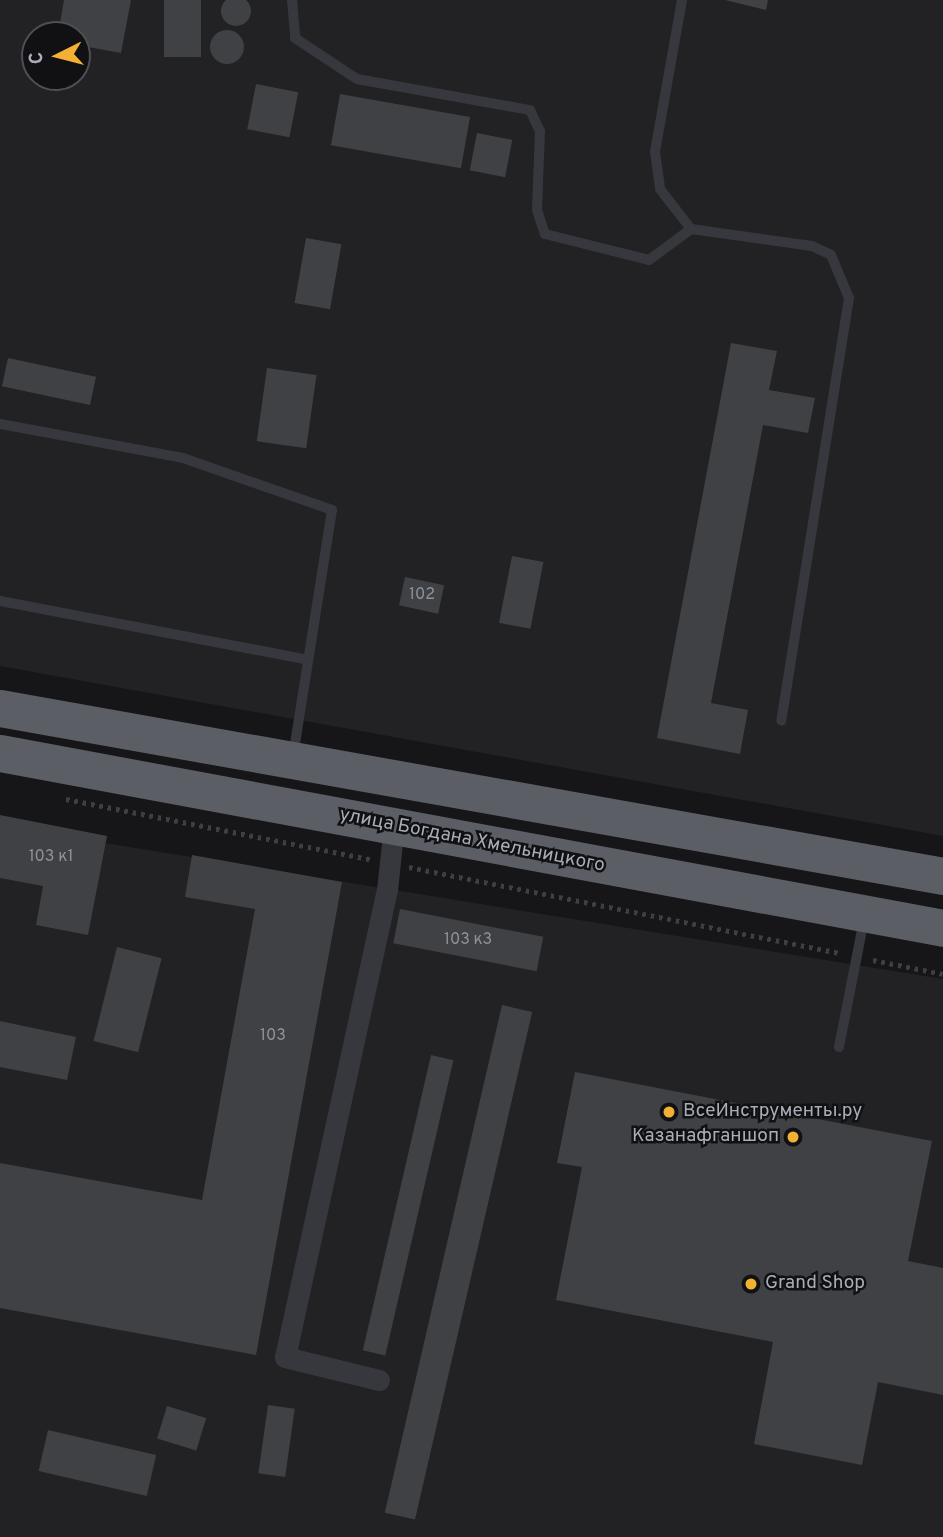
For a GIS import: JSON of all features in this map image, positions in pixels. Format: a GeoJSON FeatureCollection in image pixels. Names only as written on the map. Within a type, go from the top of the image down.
{"type":"FeatureCollection","features":[{"type":"Feature","properties":{"kind":"highway"},"geometry":{"type":"LineString","coordinates":[[0,708],[943,876]]}},
{"type":"Feature","properties":{"kind":"highway","name":"улица Богдана Хмельницкого"},"geometry":{"type":"LineString","coordinates":[[0,753],[394,825],[865,916],[943,928]]}},
{"type":"Feature","properties":{"kind":"street"},"geometry":{"type":"LineString","coordinates":[[379,1380],[285,1357],[390,863],[394,825]]}},
{"type":"Feature","properties":{"kind":"lane"},"geometry":{"type":"LineString","coordinates":[[292,0],[295,38],[357,79],[530,110],[540,131],[537,210],[545,234],[649,260],[691,229]]}},
{"type":"Feature","properties":{"kind":"lane"},"geometry":{"type":"LineString","coordinates":[[682,0],[654,152],[660,189],[691,229],[812,246],[831,255],[849,298],[781,721]]}},
{"type":"Feature","properties":{"kind":"lane"},"geometry":{"type":"LineString","coordinates":[[0,424],[183,458],[332,510],[292,762]]}},
{"type":"Feature","properties":{"kind":"lane"},"geometry":{"type":"LineString","coordinates":[[0,601],[308,660]]}},
{"type":"Feature","properties":{"kind":"lane"},"geometry":{"type":"LineString","coordinates":[[839,1047],[865,916]]}},
{"type":"Feature","properties":{"kind":"path"},"geometry":{"type":"LineString","coordinates":[[54,796],[943,974]]}},
{"type":"Feature","properties":{"kind":"shaded area"},"geometry":{"type":"Polygon","coordinates":[[[0,0],[943,0],[943,836],[0,666],[0,0]]]}},
{"type":"Feature","properties":{"kind":"shaded area"},"geometry":{"type":"Polygon","coordinates":[[[0,826],[943,979],[943,1537],[0,1537],[0,826]]]}},
{"type":"Feature","properties":{"kind":"building"},"geometry":{"type":"Polygon","coordinates":[[[236,-4],[246,1],[251,11],[246,21],[236,26],[226,21],[221,11],[226,1],[236,-4]]]}},
{"type":"Feature","properties":{"kind":"building"},"geometry":{"type":"Polygon","coordinates":[[[64,0],[131,0],[121,53],[91,48],[91,21],[60,21],[64,0]]]}},
{"type":"Feature","properties":{"kind":"building"},"geometry":{"type":"Polygon","coordinates":[[[164,0],[201,0],[201,57],[164,57],[164,0]]]}},
{"type":"Feature","properties":{"kind":"building"},"geometry":{"type":"Polygon","coordinates":[[[725,0],[768,0],[766,10],[725,0]]]}},
{"type":"Feature","properties":{"kind":"building"},"geometry":{"type":"Polygon","coordinates":[[[227,30],[239,35],[244,47],[239,59],[227,64],[215,59],[210,47],[215,35],[227,30]]]}},
{"type":"Feature","properties":{"kind":"building"},"geometry":{"type":"Polygon","coordinates":[[[256,84],[298,92],[289,137],[247,129],[256,84]]]}},
{"type":"Feature","properties":{"kind":"building"},"geometry":{"type":"Polygon","coordinates":[[[340,94],[470,117],[461,168],[331,145],[340,94]]]}},
{"type":"Feature","properties":{"kind":"building"},"geometry":{"type":"Polygon","coordinates":[[[477,133],[512,140],[505,177],[470,170],[477,133]]]}},
{"type":"Feature","properties":{"kind":"building"},"geometry":{"type":"Polygon","coordinates":[[[306,238],[341,244],[330,309],[295,303],[306,238]]]}},
{"type":"Feature","properties":{"kind":"building"},"geometry":{"type":"Polygon","coordinates":[[[731,343],[777,351],[769,390],[815,398],[808,433],[763,425],[711,703],[748,710],[740,754],[657,738],[731,343]]]}},
{"type":"Feature","properties":{"kind":"building"},"geometry":{"type":"Polygon","coordinates":[[[8,358],[96,377],[90,405],[2,386],[8,358]]]}},
{"type":"Feature","properties":{"kind":"building"},"geometry":{"type":"Polygon","coordinates":[[[267,368],[317,375],[306,448],[257,441],[267,368]]]}},
{"type":"Feature","properties":{"kind":"building"},"geometry":{"type":"Polygon","coordinates":[[[512,556],[543,562],[530,629],[499,623],[512,556]]]}},
{"type":"Feature","properties":{"kind":"building"},"geometry":{"type":"Polygon","coordinates":[[[405,577],[444,585],[438,614],[399,605],[405,577]]]}},
{"type":"Feature","properties":{"kind":"building"},"geometry":{"type":"Polygon","coordinates":[[[0,815],[107,836],[88,935],[36,925],[43,886],[0,878],[0,815]]]}},
{"type":"Feature","properties":{"kind":"building"},"geometry":{"type":"Polygon","coordinates":[[[192,855],[342,882],[256,1355],[0,1308],[0,1163],[202,1200],[255,909],[185,897],[192,855]]]}},
{"type":"Feature","properties":{"kind":"building"},"geometry":{"type":"Polygon","coordinates":[[[400,909],[543,937],[537,971],[393,943],[400,909]]]}},
{"type":"Feature","properties":{"kind":"building"},"geometry":{"type":"Polygon","coordinates":[[[117,947],[162,958],[138,1052],[94,1041],[117,947]]]}},
{"type":"Feature","properties":{"kind":"building"},"geometry":{"type":"Polygon","coordinates":[[[502,1005],[532,1012],[415,1520],[385,1513],[502,1005]]]}},
{"type":"Feature","properties":{"kind":"building"},"geometry":{"type":"Polygon","coordinates":[[[0,1021],[76,1037],[67,1080],[0,1067],[0,1021]]]}},
{"type":"Feature","properties":{"kind":"building"},"geometry":{"type":"Polygon","coordinates":[[[431,1055],[453,1060],[385,1355],[363,1350],[431,1055]]]}},
{"type":"Feature","properties":{"kind":"building","name":"Grand Shop"},"geometry":{"type":"Polygon","coordinates":[[[575,1072],[932,1141],[908,1261],[943,1268],[943,1395],[878,1382],[862,1465],[754,1444],[773,1342],[556,1300],[582,1167],[557,1163],[575,1072]]]}},
{"type":"Feature","properties":{"kind":"building"},"geometry":{"type":"Polygon","coordinates":[[[268,1405],[295,1409],[285,1477],[258,1473],[268,1405]]]}},
{"type":"Feature","properties":{"kind":"building"},"geometry":{"type":"Polygon","coordinates":[[[167,1406],[206,1418],[196,1451],[157,1439],[167,1406]]]}},
{"type":"Feature","properties":{"kind":"building"},"geometry":{"type":"Polygon","coordinates":[[[48,1430],[156,1455],[147,1496],[39,1471],[48,1430]]]}},
{"type":"Feature","properties":{"kind":"place","name":"ВсеИнструменты.ру"},"geometry":{"type":"Point","coordinates":[669,1112]}},
{"type":"Feature","properties":{"kind":"place","name":"Казанафганшоп"},"geometry":{"type":"Point","coordinates":[793,1137]}},
{"type":"Feature","properties":{"kind":"place","name":"Grand Shop"},"geometry":{"type":"Point","coordinates":[751,1284]}}]}
